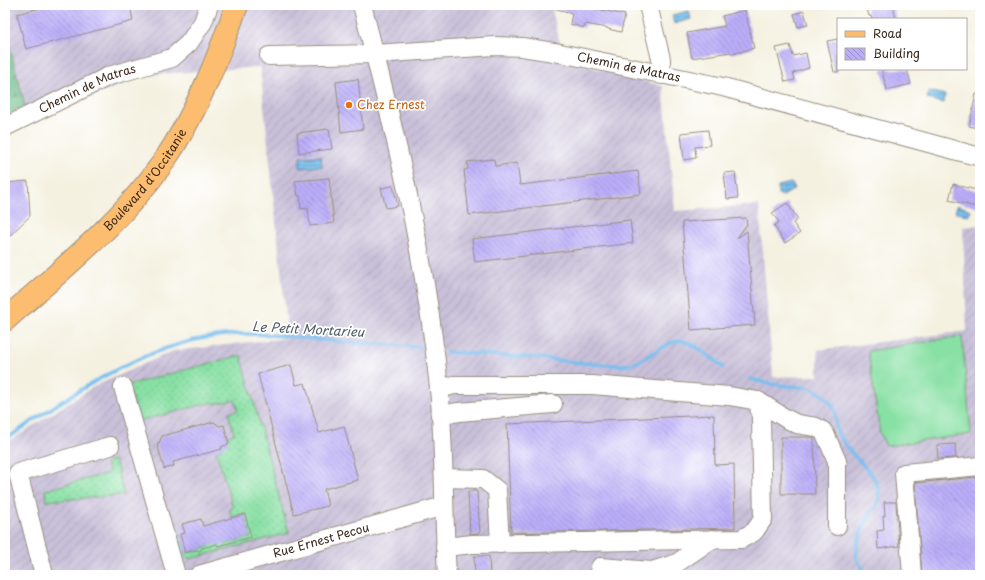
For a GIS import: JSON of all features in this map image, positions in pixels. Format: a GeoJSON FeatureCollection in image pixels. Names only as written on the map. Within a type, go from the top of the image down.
{"type":"FeatureCollection","features":[{"type":"Feature","properties":{"kind":"main road","name":"Boulevard d'Occitanie"},"geometry":{"type":"LineString","coordinates":[[5,320],[109,226],[128,206],[158,168],[178,139],[204,89],[238,5]]}},
{"type":"Feature","properties":{"kind":"street","name":"Chemin de Matras"},"geometry":{"type":"LineString","coordinates":[[5,127],[109,76],[172,58],[189,43],[203,22],[209,5]]}},
{"type":"Feature","properties":{"kind":"street"},"geometry":{"type":"LineString","coordinates":[[362,5],[407,187],[431,321],[439,389],[447,575]]}},
{"type":"Feature","properties":{"kind":"street"},"geometry":{"type":"LineString","coordinates":[[648,5],[661,59],[661,75]]}},
{"type":"Feature","properties":{"kind":"street","name":"Chemin de Matras"},"geometry":{"type":"LineString","coordinates":[[268,56],[375,54],[495,46],[522,47],[560,53],[723,87],[980,157]]}},
{"type":"Feature","properties":{"kind":"street"},"geometry":{"type":"LineString","coordinates":[[439,389],[454,385],[592,385],[729,396],[758,401],[797,424],[816,427],[823,431],[837,461],[837,526]]}},
{"type":"Feature","properties":{"kind":"street"},"geometry":{"type":"LineString","coordinates":[[124,387],[176,575]]}},
{"type":"Feature","properties":{"kind":"street"},"geometry":{"type":"LineString","coordinates":[[445,547],[473,544],[741,539],[754,532],[763,519],[761,417],[758,401]]}},
{"type":"Feature","properties":{"kind":"street"},"geometry":{"type":"LineString","coordinates":[[440,415],[553,404]]}},
{"type":"Feature","properties":{"kind":"street"},"geometry":{"type":"LineString","coordinates":[[44,575],[18,473],[110,446]]}},
{"type":"Feature","properties":{"kind":"street"},"geometry":{"type":"LineString","coordinates":[[912,575],[904,473],[980,466]]}},
{"type":"Feature","properties":{"kind":"street"},"geometry":{"type":"LineString","coordinates":[[444,478],[483,479],[497,490],[500,544]]}},
{"type":"Feature","properties":{"kind":"street","name":"Rue Ernest Pecou"},"geometry":{"type":"LineString","coordinates":[[199,575],[444,506]]}},
{"type":"Feature","properties":{"kind":"street"},"geometry":{"type":"LineString","coordinates":[[600,567],[652,571],[677,563],[712,539]]}},
{"type":"Feature","properties":{"kind":"street"},"geometry":{"type":"LineString","coordinates":[[664,540],[677,563]]}},
{"type":"Feature","properties":{"kind":"street"},"geometry":{"type":"LineString","coordinates":[[624,541],[640,571]]}},
{"type":"Feature","properties":{"kind":"shaded area"},"geometry":{"type":"Polygon","coordinates":[[[5,5],[551,5],[564,60],[663,86],[675,211],[759,205],[773,377],[818,376],[818,350],[967,331],[963,227],[980,225],[980,575],[5,575],[5,444],[95,386],[173,351],[288,338],[260,67],[145,75],[29,122],[5,28],[5,5]]]}},
{"type":"Feature","properties":{"kind":"green space"},"geometry":{"type":"Polygon","coordinates":[[[5,28],[25,106],[5,116],[5,28]]]}},
{"type":"Feature","properties":{"kind":"green space"},"geometry":{"type":"Polygon","coordinates":[[[962,336],[971,434],[886,446],[880,433],[868,351],[962,336]]]}},
{"type":"Feature","properties":{"kind":"green space"},"geometry":{"type":"Polygon","coordinates":[[[241,355],[289,533],[190,559],[174,549],[171,536],[180,534],[186,553],[196,550],[200,551],[202,548],[208,547],[205,532],[213,529],[218,546],[251,537],[245,514],[231,517],[230,509],[233,508],[216,451],[222,449],[221,447],[227,436],[234,434],[229,413],[238,410],[235,400],[215,404],[213,402],[139,421],[128,385],[241,355]]]}},
{"type":"Feature","properties":{"kind":"green space"},"geometry":{"type":"Polygon","coordinates":[[[115,460],[124,495],[46,501],[45,490],[109,473],[106,462],[115,460]]]}},
{"type":"Feature","properties":{"kind":"water"},"geometry":{"type":"Polygon","coordinates":[[[689,11],[691,19],[674,24],[672,15],[689,11]]]}},
{"type":"Feature","properties":{"kind":"water"},"geometry":{"type":"Polygon","coordinates":[[[929,91],[945,95],[944,103],[927,99],[929,91]]]}},
{"type":"Feature","properties":{"kind":"water"},"geometry":{"type":"Polygon","coordinates":[[[321,156],[322,166],[300,168],[300,157],[321,156]]]}},
{"type":"Feature","properties":{"kind":"water"},"geometry":{"type":"Polygon","coordinates":[[[791,183],[794,186],[793,190],[783,196],[778,194],[778,186],[791,183]]]}},
{"type":"Feature","properties":{"kind":"water"},"geometry":{"type":"Polygon","coordinates":[[[957,205],[971,210],[969,216],[955,212],[957,205]]]}},
{"type":"Feature","properties":{"kind":"building"},"geometry":{"type":"Polygon","coordinates":[[[43,5],[130,5],[133,21],[26,49],[17,14],[44,7],[43,5]]]}},
{"type":"Feature","properties":{"kind":"building"},"geometry":{"type":"Polygon","coordinates":[[[554,5],[579,5],[625,15],[621,32],[585,24],[584,28],[570,24],[572,13],[553,8],[554,5]]]}},
{"type":"Feature","properties":{"kind":"building"},"geometry":{"type":"Polygon","coordinates":[[[866,5],[893,5],[896,18],[872,18],[871,16],[869,16],[866,5]]]}},
{"type":"Feature","properties":{"kind":"building"},"geometry":{"type":"Polygon","coordinates":[[[745,10],[754,48],[732,54],[731,52],[692,58],[687,33],[725,26],[722,16],[745,10]]]}},
{"type":"Feature","properties":{"kind":"building"},"geometry":{"type":"Polygon","coordinates":[[[804,11],[808,25],[798,27],[794,14],[804,11]]]}},
{"type":"Feature","properties":{"kind":"building"},"geometry":{"type":"Polygon","coordinates":[[[837,39],[838,72],[834,72],[827,41],[837,39]]]}},
{"type":"Feature","properties":{"kind":"building"},"geometry":{"type":"Polygon","coordinates":[[[790,45],[793,56],[806,53],[809,68],[793,73],[795,80],[785,82],[776,48],[790,45]]]}},
{"type":"Feature","properties":{"kind":"building"},"geometry":{"type":"Polygon","coordinates":[[[907,70],[911,84],[887,90],[882,71],[907,70]]]}},
{"type":"Feature","properties":{"kind":"building","name":"Chez Ernest"},"geometry":{"type":"Polygon","coordinates":[[[358,79],[363,129],[341,132],[336,82],[358,79]]]}},
{"type":"Feature","properties":{"kind":"building"},"geometry":{"type":"Polygon","coordinates":[[[976,94],[980,94],[980,129],[969,126],[976,94]]]}},
{"type":"Feature","properties":{"kind":"building"},"geometry":{"type":"Polygon","coordinates":[[[329,129],[332,149],[299,153],[297,133],[329,129]]]}},
{"type":"Feature","properties":{"kind":"building"},"geometry":{"type":"Polygon","coordinates":[[[708,130],[710,145],[695,147],[696,158],[684,160],[681,133],[708,130]]]}},
{"type":"Feature","properties":{"kind":"building"},"geometry":{"type":"Polygon","coordinates":[[[494,159],[495,166],[517,163],[520,185],[638,171],[641,194],[469,215],[464,170],[468,169],[467,162],[494,159]]]}},
{"type":"Feature","properties":{"kind":"building"},"geometry":{"type":"Polygon","coordinates":[[[735,172],[738,198],[727,199],[724,173],[735,172]]]}},
{"type":"Feature","properties":{"kind":"building"},"geometry":{"type":"Polygon","coordinates":[[[329,178],[334,223],[310,226],[308,208],[301,209],[300,196],[298,196],[295,181],[329,178]]]}},
{"type":"Feature","properties":{"kind":"building"},"geometry":{"type":"Polygon","coordinates":[[[28,181],[30,216],[5,240],[5,183],[28,181]]]}},
{"type":"Feature","properties":{"kind":"building"},"geometry":{"type":"Polygon","coordinates":[[[953,184],[980,191],[980,208],[949,200],[953,184]]]}},
{"type":"Feature","properties":{"kind":"building"},"geometry":{"type":"Polygon","coordinates":[[[393,186],[398,206],[386,208],[381,188],[393,186]]]}},
{"type":"Feature","properties":{"kind":"building"},"geometry":{"type":"Polygon","coordinates":[[[787,203],[798,219],[793,223],[800,233],[785,243],[774,226],[779,222],[772,213],[787,203]]]}},
{"type":"Feature","properties":{"kind":"building"},"geometry":{"type":"Polygon","coordinates":[[[746,218],[747,224],[737,238],[747,231],[755,325],[691,330],[682,222],[746,218]]]}},
{"type":"Feature","properties":{"kind":"building"},"geometry":{"type":"Polygon","coordinates":[[[630,220],[633,243],[475,262],[472,239],[630,220]]]}},
{"type":"Feature","properties":{"kind":"building"},"geometry":{"type":"Polygon","coordinates":[[[291,365],[296,385],[305,383],[319,433],[344,426],[358,480],[324,489],[328,506],[294,514],[258,374],[291,365]]]}},
{"type":"Feature","properties":{"kind":"building"},"geometry":{"type":"Polygon","coordinates":[[[714,415],[715,465],[734,464],[735,528],[511,533],[507,424],[714,415]]]}},
{"type":"Feature","properties":{"kind":"building"},"geometry":{"type":"Polygon","coordinates":[[[214,422],[219,426],[224,425],[229,444],[221,447],[222,449],[173,462],[174,466],[164,469],[157,443],[159,443],[162,436],[214,422]]]}},
{"type":"Feature","properties":{"kind":"building"},"geometry":{"type":"Polygon","coordinates":[[[781,437],[814,438],[815,494],[781,494],[781,437]]]}},
{"type":"Feature","properties":{"kind":"building"},"geometry":{"type":"Polygon","coordinates":[[[955,444],[956,458],[938,459],[937,445],[955,444]]]}},
{"type":"Feature","properties":{"kind":"building"},"geometry":{"type":"Polygon","coordinates":[[[976,477],[977,486],[980,486],[980,575],[922,575],[915,483],[976,477]]]}},
{"type":"Feature","properties":{"kind":"building"},"geometry":{"type":"Polygon","coordinates":[[[468,491],[477,491],[480,533],[470,534],[468,491]]]}},
{"type":"Feature","properties":{"kind":"building"},"geometry":{"type":"Polygon","coordinates":[[[884,502],[896,502],[899,546],[878,549],[877,531],[884,530],[884,502]]]}},
{"type":"Feature","properties":{"kind":"building"},"geometry":{"type":"Polygon","coordinates":[[[245,514],[251,537],[218,546],[217,544],[202,548],[200,551],[196,550],[185,553],[180,534],[185,533],[182,524],[201,519],[203,526],[245,514]]]}},
{"type":"Feature","properties":{"kind":"building"},"geometry":{"type":"Polygon","coordinates":[[[474,556],[489,556],[490,575],[475,575],[474,556]]]}},
{"type":"Feature","properties":{"kind":"waterway","name":"Le Petit Mortarieu"},"geometry":{"type":"LineString","coordinates":[[5,440],[58,404],[115,370],[145,356],[175,345],[207,337],[260,334],[420,347]]}},
{"type":"Feature","properties":{"kind":"waterway","name":"Le Petit Mortarieu"},"geometry":{"type":"LineString","coordinates":[[447,352],[538,358],[593,364],[626,365],[640,361],[662,347],[675,341],[682,341],[692,344],[723,367]]}},
{"type":"Feature","properties":{"kind":"waterway","name":"Le Petit Mortarieu"},"geometry":{"type":"LineString","coordinates":[[750,379],[783,386],[811,389],[824,396],[832,404],[836,415],[836,426],[839,435],[848,449],[872,475],[879,490],[877,503],[865,523],[858,543],[857,559],[864,569]]}},
{"type":"Feature","properties":{"kind":"place","name":"Chez Ernest"},"geometry":{"type":"Point","coordinates":[349,105]}}]}
